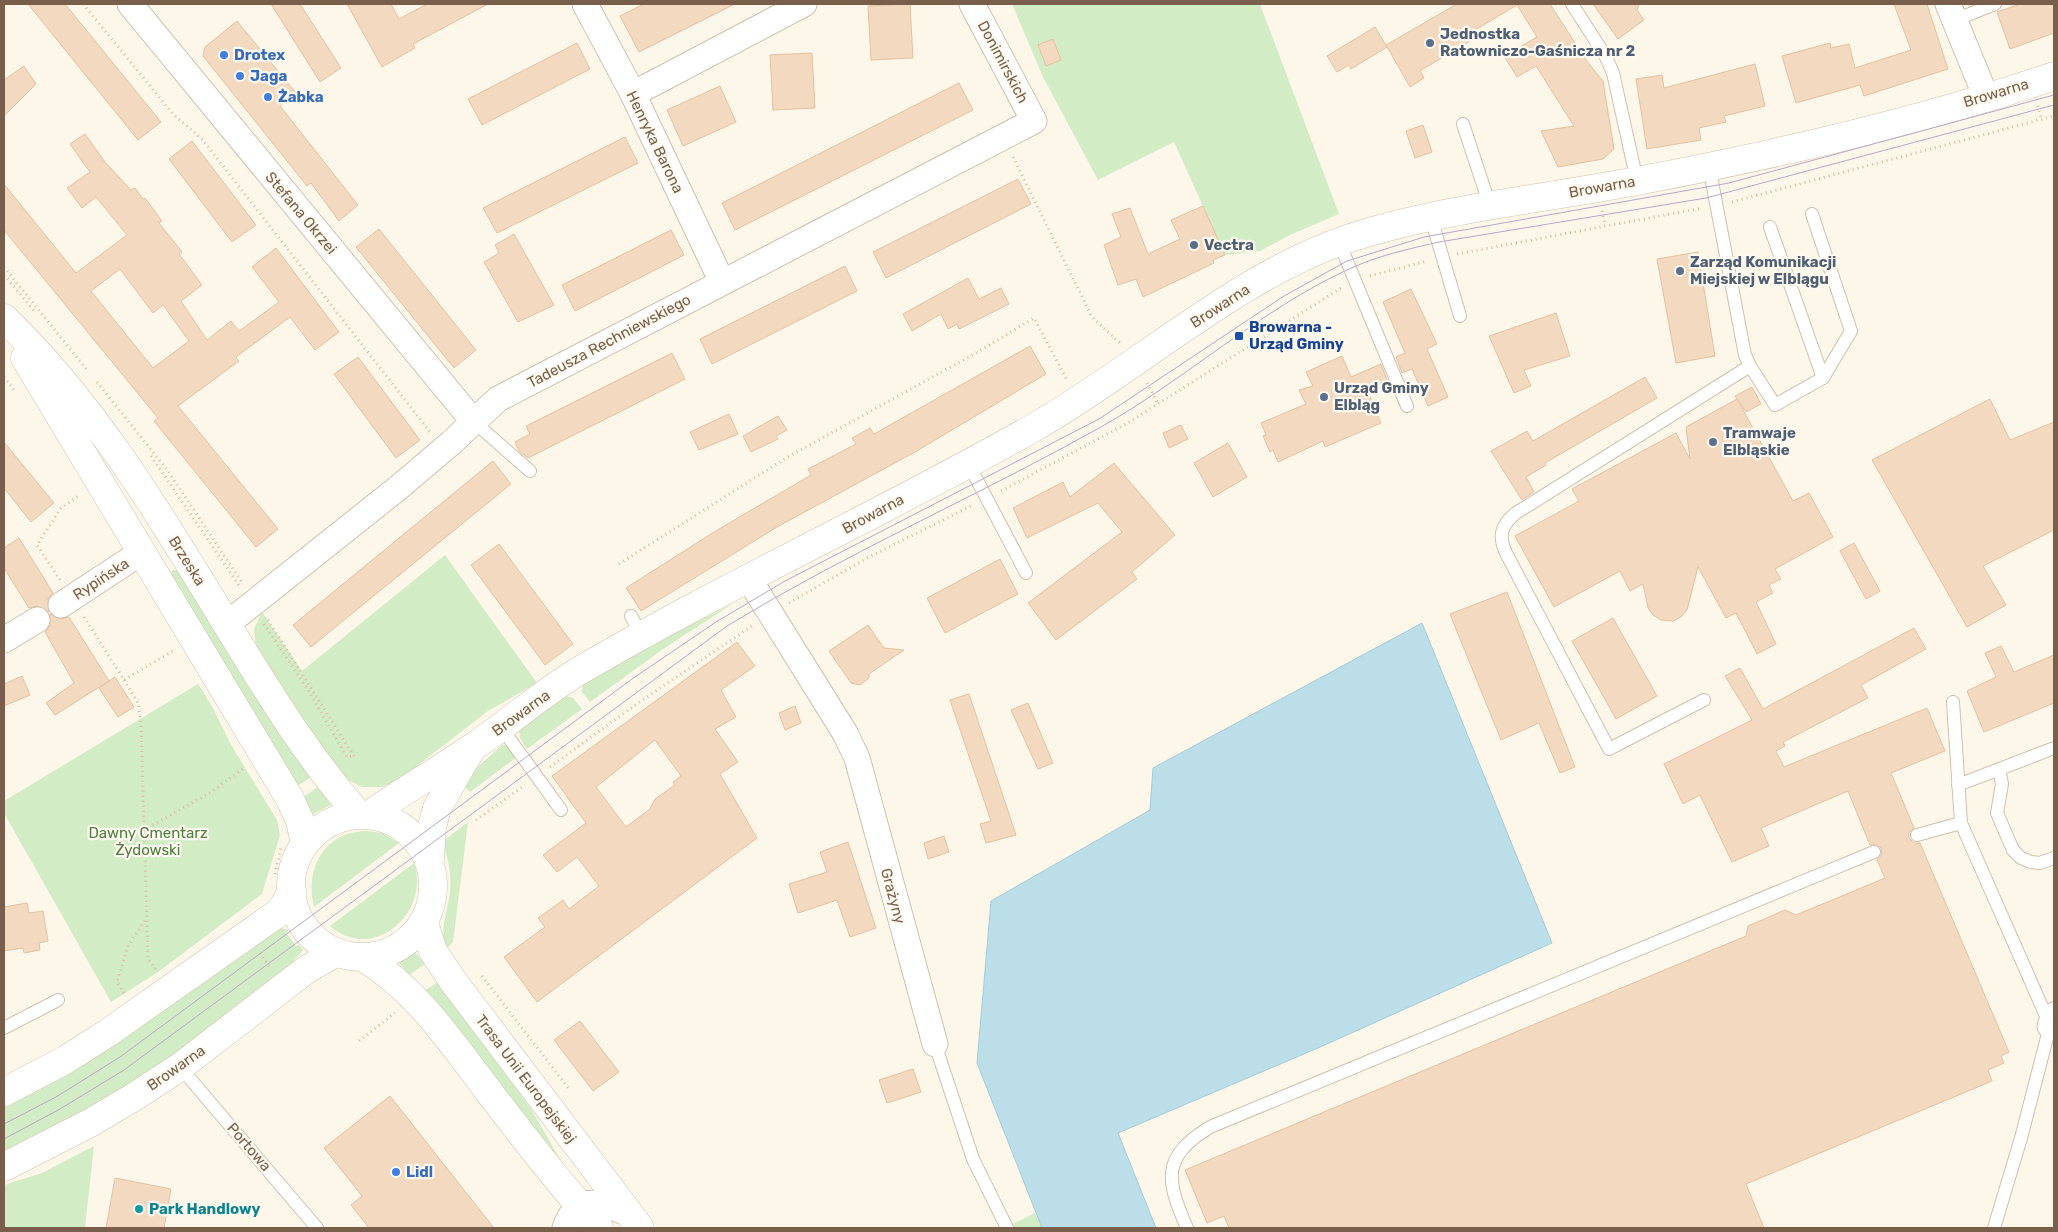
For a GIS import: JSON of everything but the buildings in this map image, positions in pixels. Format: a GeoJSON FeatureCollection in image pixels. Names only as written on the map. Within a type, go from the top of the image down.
{"type":"FeatureCollection","features":[{"type":"Feature","properties":{"kind":"main road","name":"Browarna"},"geometry":{"type":"LineString","coordinates":[[364,813],[472,748],[636,626],[749,579],[1034,428],[1288,264],[1339,242],[1432,218],[1709,166],[1872,128],[1986,97],[2054,76]]}},
{"type":"Feature","properties":{"kind":"main road","name":"Brzeska"},"geometry":{"type":"LineString","coordinates":[[4,318],[39,351],[104,435],[227,624],[300,742],[325,776],[364,813]]}},
{"type":"Feature","properties":{"kind":"main road"},"geometry":{"type":"LineString","coordinates":[[4,323],[140,553],[290,799],[300,821],[305,843]]}},
{"type":"Feature","properties":{"kind":"main road","name":"Browarna"},"geometry":{"type":"LineString","coordinates":[[430,859],[432,827],[437,808],[472,748]]}},
{"type":"Feature","properties":{"kind":"main road"},"geometry":{"type":"LineString","coordinates":[[364,958],[390,952],[403,944],[424,923],[434,896],[430,859],[419,845],[403,830],[364,813],[326,824],[305,843],[295,865],[292,891],[295,907],[302,923],[316,939],[337,952],[364,958],[403,988],[449,1041],[536,1153],[572,1218],[599,1228]]}},
{"type":"Feature","properties":{"kind":"main road"},"geometry":{"type":"LineString","coordinates":[[4,1092],[58,1064],[106,1034],[281,911],[292,891]]}},
{"type":"Feature","properties":{"kind":"main road","name":"Trasa Unii Europejskiej"},"geometry":{"type":"LineString","coordinates":[[424,923],[433,950],[452,981],[634,1220]]}},
{"type":"Feature","properties":{"kind":"main road","name":"Browarna"},"geometry":{"type":"LineString","coordinates":[[4,1167],[90,1123],[180,1067],[306,970],[337,952]]}},
{"type":"Feature","properties":{"kind":"street","name":"Stefana Okrzei"},"geometry":{"type":"LineString","coordinates":[[130,4],[473,421]]}},
{"type":"Feature","properties":{"kind":"street","name":"Henryka Barona"},"geometry":{"type":"LineString","coordinates":[[585,4],[633,94],[722,282]]}},
{"type":"Feature","properties":{"kind":"street"},"geometry":{"type":"LineString","coordinates":[[633,94],[804,4]]}},
{"type":"Feature","properties":{"kind":"street","name":"Donimirskich"},"geometry":{"type":"LineString","coordinates":[[972,4],[1034,121]]}},
{"type":"Feature","properties":{"kind":"street"},"geometry":{"type":"LineString","coordinates":[[1952,12],[1986,97]]}},
{"type":"Feature","properties":{"kind":"street","name":"Tadeusza Rechniewskiego"},"geometry":{"type":"LineString","coordinates":[[227,624],[256,603],[444,450],[498,399],[1034,121]]}},
{"type":"Feature","properties":{"kind":"street","name":"Rypińska"},"geometry":{"type":"LineString","coordinates":[[66,601],[140,553]]}},
{"type":"Feature","properties":{"kind":"street","name":"Grażyny"},"geometry":{"type":"LineString","coordinates":[[749,579],[845,733],[857,758],[935,1044]]}},
{"type":"Feature","properties":{"kind":"street"},"geometry":{"type":"LineString","coordinates":[[4,640],[36,620]]}},
{"type":"Feature","properties":{"kind":"street"},"geometry":{"type":"LineString","coordinates":[[572,1218],[595,1202],[634,1220]]}},
{"type":"Feature","properties":{"kind":"lane"},"geometry":{"type":"LineString","coordinates":[[1572,4],[1606,56],[1613,73],[1636,181]]}},
{"type":"Feature","properties":{"kind":"lane"},"geometry":{"type":"LineString","coordinates":[[1952,12],[1995,4]]}},
{"type":"Feature","properties":{"kind":"lane"},"geometry":{"type":"LineString","coordinates":[[1463,124],[1490,206]]}},
{"type":"Feature","properties":{"kind":"lane"},"geometry":{"type":"LineString","coordinates":[[1709,166],[1745,355],[1775,405],[1823,378],[1851,331],[1812,214]]}},
{"type":"Feature","properties":{"kind":"lane"},"geometry":{"type":"LineString","coordinates":[[1432,218],[1460,316]]}},
{"type":"Feature","properties":{"kind":"lane"},"geometry":{"type":"LineString","coordinates":[[1770,227],[1823,378]]}},
{"type":"Feature","properties":{"kind":"lane"},"geometry":{"type":"LineString","coordinates":[[1339,242],[1407,406]]}},
{"type":"Feature","properties":{"kind":"lane"},"geometry":{"type":"LineString","coordinates":[[1704,700],[1609,749],[1506,553],[1501,537],[1502,528],[1516,513],[1750,366]]}},
{"type":"Feature","properties":{"kind":"lane"},"geometry":{"type":"LineString","coordinates":[[473,421],[530,472]]}},
{"type":"Feature","properties":{"kind":"lane"},"geometry":{"type":"LineString","coordinates":[[968,463],[1026,573]]}},
{"type":"Feature","properties":{"kind":"lane"},"geometry":{"type":"LineString","coordinates":[[1953,702],[1960,824],[2053,1023],[1994,1228]]}},
{"type":"Feature","properties":{"kind":"lane"},"geometry":{"type":"LineString","coordinates":[[501,727],[562,810]]}},
{"type":"Feature","properties":{"kind":"lane"},"geometry":{"type":"LineString","coordinates":[[1958,786],[2054,748]]}},
{"type":"Feature","properties":{"kind":"lane"},"geometry":{"type":"LineString","coordinates":[[1998,769],[2002,784],[1997,813],[2013,850],[2021,858],[2031,862],[2040,863],[2054,858]]}},
{"type":"Feature","properties":{"kind":"lane"},"geometry":{"type":"LineString","coordinates":[[1917,835],[1960,824]]}},
{"type":"Feature","properties":{"kind":"lane"},"geometry":{"type":"LineString","coordinates":[[1187,1228],[1173,1196],[1171,1176],[1177,1155],[1192,1138],[1210,1127],[1874,852]]}},
{"type":"Feature","properties":{"kind":"lane"},"geometry":{"type":"LineString","coordinates":[[4,1028],[58,1000]]}},
{"type":"Feature","properties":{"kind":"lane","name":"Grażyny"},"geometry":{"type":"LineString","coordinates":[[935,1044],[973,1159],[1007,1228]]}},
{"type":"Feature","properties":{"kind":"lane","name":"Portowa"},"geometry":{"type":"LineString","coordinates":[[180,1067],[317,1228]]}},
{"type":"Feature","properties":{"kind":"path"},"geometry":{"type":"LineString","coordinates":[[83,4],[173,114],[202,139],[444,450]]}},
{"type":"Feature","properties":{"kind":"path"},"geometry":{"type":"LineString","coordinates":[[476,820],[638,703],[771,614],[869,557],[986,499],[1126,424],[1355,281],[1442,257],[1717,206],[2054,116]]}},
{"type":"Feature","properties":{"kind":"path"},"geometry":{"type":"LineString","coordinates":[[1003,137],[1092,317],[1126,349]]}},
{"type":"Feature","properties":{"kind":"path"},"geometry":{"type":"LineString","coordinates":[[4,267],[168,471],[312,687],[354,756]]}},
{"type":"Feature","properties":{"kind":"path"},"geometry":{"type":"LineString","coordinates":[[619,564],[786,458],[976,354],[1034,318],[1079,400]]}},
{"type":"Feature","properties":{"kind":"path"},"geometry":{"type":"LineString","coordinates":[[85,492],[61,508],[37,545],[66,601],[124,680],[138,703],[148,959]]}},
{"type":"Feature","properties":{"kind":"path"},"geometry":{"type":"LineString","coordinates":[[124,680],[180,647]]}},
{"type":"Feature","properties":{"kind":"path"},"geometry":{"type":"LineString","coordinates":[[144,830],[210,792],[250,764]]}},
{"type":"Feature","properties":{"kind":"path"},"geometry":{"type":"LineString","coordinates":[[117,982],[128,946],[146,918]]}},
{"type":"Feature","properties":{"kind":"path"},"geometry":{"type":"LineString","coordinates":[[248,933],[267,964],[286,986]]}},
{"type":"Feature","properties":{"kind":"path"},"geometry":{"type":"LineString","coordinates":[[478,971],[569,1089]]}},
{"type":"Feature","properties":{"kind":"path"},"geometry":{"type":"LineString","coordinates":[[359,1042],[396,1012]]}},
{"type":"Feature","properties":{"kind":"green space"},"geometry":{"type":"Polygon","coordinates":[[[1012,4],[1260,4],[1339,214],[1290,235],[1260,251],[1225,255],[1174,142],[1098,180],[1043,77],[1012,4]]]}},
{"type":"Feature","properties":{"kind":"green space"},"geometry":{"type":"Polygon","coordinates":[[[445,555],[537,683],[488,711],[396,782],[382,787],[362,787],[344,778],[297,716],[256,648],[254,629],[262,612],[302,671],[445,555]]]}},
{"type":"Feature","properties":{"kind":"green space"},"geometry":{"type":"Polygon","coordinates":[[[173,570],[178,570],[311,777],[296,787],[169,575],[173,570]]]}},
{"type":"Feature","properties":{"kind":"green space"},"geometry":{"type":"Polygon","coordinates":[[[734,603],[666,647],[590,702],[582,692],[583,685],[661,640],[734,603]]]}},
{"type":"Feature","properties":{"kind":"green space","name":"Dawny Cmentarz Żydowski"},"geometry":{"type":"Polygon","coordinates":[[[198,684],[213,708],[230,743],[277,820],[280,835],[262,894],[158,972],[111,1002],[4,813],[4,801],[198,684]]]}},
{"type":"Feature","properties":{"kind":"green space"},"geometry":{"type":"Polygon","coordinates":[[[566,696],[573,698],[582,709],[527,749],[520,738],[519,730],[566,696]]]}},
{"type":"Feature","properties":{"kind":"green space"},"geometry":{"type":"Polygon","coordinates":[[[502,745],[509,745],[517,757],[470,792],[465,787],[469,775],[502,745]]]}},
{"type":"Feature","properties":{"kind":"green space"},"geometry":{"type":"Polygon","coordinates":[[[318,787],[331,805],[313,814],[302,798],[318,787]]]}},
{"type":"Feature","properties":{"kind":"green space"},"geometry":{"type":"Polygon","coordinates":[[[468,822],[453,942],[446,949],[443,934],[449,899],[450,872],[442,842],[468,822]]]}},
{"type":"Feature","properties":{"kind":"green space"},"geometry":{"type":"Polygon","coordinates":[[[367,831],[382,833],[399,843],[314,907],[312,879],[315,866],[321,854],[340,837],[367,831]]]}},
{"type":"Feature","properties":{"kind":"green space"},"geometry":{"type":"Polygon","coordinates":[[[414,863],[417,881],[414,899],[406,914],[394,927],[380,936],[364,939],[347,936],[330,926],[414,863]]]}},
{"type":"Feature","properties":{"kind":"green space"},"geometry":{"type":"Polygon","coordinates":[[[281,928],[288,930],[286,933],[296,946],[299,945],[303,950],[285,971],[146,1076],[4,1156],[4,1104],[281,928]]]}},
{"type":"Feature","properties":{"kind":"green space"},"geometry":{"type":"Polygon","coordinates":[[[415,952],[425,964],[409,975],[397,960],[415,952]]]}},
{"type":"Feature","properties":{"kind":"green space"},"geometry":{"type":"Polygon","coordinates":[[[438,982],[533,1112],[565,1168],[424,991],[438,982]]]}},
{"type":"Feature","properties":{"kind":"green space"},"geometry":{"type":"Polygon","coordinates":[[[94,1146],[85,1228],[4,1228],[4,1185],[42,1173],[94,1146]]]}},
{"type":"Feature","properties":{"kind":"green space"},"geometry":{"type":"Polygon","coordinates":[[[1035,1213],[1042,1228],[1004,1228],[1035,1213]]]}},
{"type":"Feature","properties":{"kind":"water"},"geometry":{"type":"Polygon","coordinates":[[[1422,623],[1552,943],[1318,1048],[1118,1133],[1156,1228],[1042,1228],[977,1063],[991,901],[1150,810],[1153,768],[1422,623]]]}},
{"type":"Feature","properties":{"kind":"tram line"},"geometry":{"type":"LineString","coordinates":[[4,1124],[56,1097],[120,1057],[632,679],[716,622],[785,581],[1099,419],[1284,296],[1347,261],[1424,237],[1729,183],[2054,95]]}},
{"type":"Feature","properties":{"kind":"tram line"},"geometry":{"type":"LineString","coordinates":[[4,1139],[60,1109],[124,1070],[727,626],[819,573],[1008,477],[1101,427],[1163,388],[1285,304],[1349,269],[1404,250],[1439,242],[1706,198],[2054,105]]}},
{"type":"Feature","properties":{"kind":"place","name":"Jednostka Ratowniczo-Gaśnicza nr 2"},"geometry":{"type":"Point","coordinates":[1430,43]}},
{"type":"Feature","properties":{"kind":"place","name":"Drotex"},"geometry":{"type":"Point","coordinates":[224,55]}},
{"type":"Feature","properties":{"kind":"place","name":"Jaga"},"geometry":{"type":"Point","coordinates":[240,76]}},
{"type":"Feature","properties":{"kind":"place","name":"Żabka"},"geometry":{"type":"Point","coordinates":[268,97]}},
{"type":"Feature","properties":{"kind":"place","name":"Vectra"},"geometry":{"type":"Point","coordinates":[1194,245]}},
{"type":"Feature","properties":{"kind":"place","name":"Zarząd Komunikacji Miejskiej w Elblągu"},"geometry":{"type":"Point","coordinates":[1680,271]}},
{"type":"Feature","properties":{"kind":"place","name":"Browarna - Urząd Gminy"},"geometry":{"type":"Point","coordinates":[1239,336]}},
{"type":"Feature","properties":{"kind":"place","name":"Urząd Gminy Elbląg"},"geometry":{"type":"Point","coordinates":[1324,397]}},
{"type":"Feature","properties":{"kind":"place","name":"Tramwaje Elbląskie"},"geometry":{"type":"Point","coordinates":[1713,442]}},
{"type":"Feature","properties":{"kind":"place","name":"Lidl"},"geometry":{"type":"Point","coordinates":[396,1172]}},
{"type":"Feature","properties":{"kind":"place","name":"Park Handlowy"},"geometry":{"type":"Point","coordinates":[139,1209]}}]}
